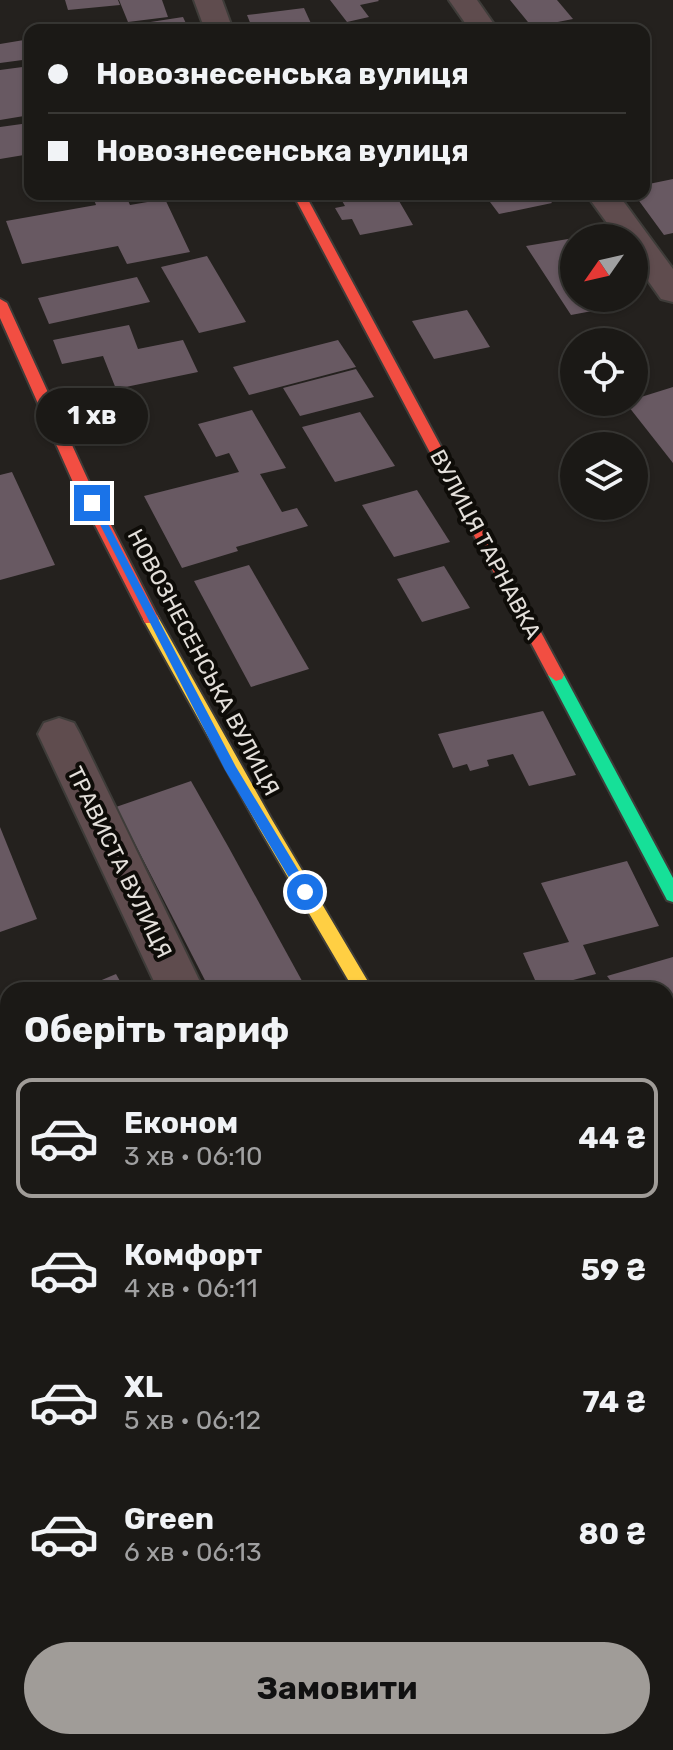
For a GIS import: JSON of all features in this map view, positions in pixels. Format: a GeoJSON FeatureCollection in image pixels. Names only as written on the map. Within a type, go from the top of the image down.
{"type":"FeatureCollection","features":[{"type":"Feature","properties":{"kind":"street"},"geometry":{"type":"LineString","coordinates":[[208,0],[217,24]]}},
{"type":"Feature","properties":{"kind":"street"},"geometry":{"type":"LineString","coordinates":[[463,0],[480,24]]}},
{"type":"Feature","properties":{"kind":"street","name":"ВУЛИЦЯ ТАРНАВКА"},"geometry":{"type":"LineString","coordinates":[[302,200],[673,895]]}},
{"type":"Feature","properties":{"kind":"street"},"geometry":{"type":"LineString","coordinates":[[606,200],[673,292]]}},
{"type":"Feature","properties":{"kind":"street","name":"НОВОЗНЕСЕНСЬКА ВУЛИЦЯ"},"geometry":{"type":"LineString","coordinates":[[0,303],[50,423],[231,770],[359,982]]}},
{"type":"Feature","properties":{"kind":"street","name":"ТРАВИСТА ВУЛИЦЯ"},"geometry":{"type":"LineString","coordinates":[[59,734],[177,982]]}},
{"type":"Feature","properties":{"kind":"building"},"geometry":{"type":"Polygon","coordinates":[[[65,0],[118,0],[120,5],[68,10],[65,0]]]}},
{"type":"Feature","properties":{"kind":"building"},"geometry":{"type":"Polygon","coordinates":[[[119,0],[162,0],[168,17],[128,22],[119,0]]]}},
{"type":"Feature","properties":{"kind":"building"},"geometry":{"type":"Polygon","coordinates":[[[330,0],[379,1],[360,5],[369,17],[347,22],[330,0]]]}},
{"type":"Feature","properties":{"kind":"building"},"geometry":{"type":"Polygon","coordinates":[[[510,0],[557,0],[573,19],[547,24],[530,24],[510,0]]]}},
{"type":"Feature","properties":{"kind":"building"},"geometry":{"type":"Polygon","coordinates":[[[304,8],[311,24],[251,24],[247,15],[304,8]]]}},
{"type":"Feature","properties":{"kind":"building"},"geometry":{"type":"Polygon","coordinates":[[[183,17],[186,24],[138,24],[183,17]]]}},
{"type":"Feature","properties":{"kind":"building"},"geometry":{"type":"Polygon","coordinates":[[[24,40],[24,60],[0,63],[0,44],[24,40]]]}},
{"type":"Feature","properties":{"kind":"building"},"geometry":{"type":"Polygon","coordinates":[[[24,67],[24,116],[0,120],[0,70],[24,67]]]}},
{"type":"Feature","properties":{"kind":"building"},"geometry":{"type":"Polygon","coordinates":[[[24,124],[24,155],[0,159],[0,127],[24,124]]]}},
{"type":"Feature","properties":{"kind":"building"},"geometry":{"type":"Polygon","coordinates":[[[673,179],[673,233],[664,235],[638,200],[650,200],[650,184],[673,179]]]}},
{"type":"Feature","properties":{"kind":"building"},"geometry":{"type":"Polygon","coordinates":[[[94,200],[128,200],[130,205],[165,200],[190,252],[127,264],[118,246],[22,264],[6,221],[96,205],[94,200]]]}},
{"type":"Feature","properties":{"kind":"building"},"geometry":{"type":"Polygon","coordinates":[[[342,200],[398,200],[413,225],[360,235],[352,219],[342,220],[335,208],[345,206],[342,200]]]}},
{"type":"Feature","properties":{"kind":"building"},"geometry":{"type":"Polygon","coordinates":[[[488,200],[550,200],[552,203],[499,214],[488,200]]]}},
{"type":"Feature","properties":{"kind":"building"},"geometry":{"type":"Polygon","coordinates":[[[560,240],[560,298],[526,246],[560,240]]]}},
{"type":"Feature","properties":{"kind":"building"},"geometry":{"type":"Polygon","coordinates":[[[207,256],[246,322],[199,333],[161,267],[207,256]]]}},
{"type":"Feature","properties":{"kind":"building"},"geometry":{"type":"Polygon","coordinates":[[[137,277],[150,302],[49,324],[38,298],[137,277]]]}},
{"type":"Feature","properties":{"kind":"building"},"geometry":{"type":"Polygon","coordinates":[[[467,310],[490,347],[434,359],[412,321],[467,310]]]}},
{"type":"Feature","properties":{"kind":"building"},"geometry":{"type":"Polygon","coordinates":[[[129,325],[138,349],[183,340],[198,372],[116,389],[103,356],[62,364],[53,340],[129,325]]]}},
{"type":"Feature","properties":{"kind":"building"},"geometry":{"type":"Polygon","coordinates":[[[338,340],[356,367],[249,395],[233,367],[338,340]]]}},
{"type":"Feature","properties":{"kind":"building"},"geometry":{"type":"Polygon","coordinates":[[[356,369],[374,397],[300,416],[283,388],[356,369]]]}},
{"type":"Feature","properties":{"kind":"building"},"geometry":{"type":"Polygon","coordinates":[[[673,387],[673,463],[636,416],[648,416],[648,395],[673,387]]]}},
{"type":"Feature","properties":{"kind":"building"},"geometry":{"type":"Polygon","coordinates":[[[252,410],[286,468],[260,474],[282,512],[297,508],[308,526],[236,547],[238,551],[182,568],[144,496],[239,472],[229,453],[216,457],[198,424],[252,410]]]}},
{"type":"Feature","properties":{"kind":"building"},"geometry":{"type":"Polygon","coordinates":[[[360,412],[395,466],[335,482],[302,427],[360,412]]]}},
{"type":"Feature","properties":{"kind":"building"},"geometry":{"type":"Polygon","coordinates":[[[12,472],[55,565],[0,580],[0,475],[12,472]]]}},
{"type":"Feature","properties":{"kind":"building"},"geometry":{"type":"Polygon","coordinates":[[[417,490],[450,542],[394,557],[362,505],[417,490]]]}},
{"type":"Feature","properties":{"kind":"building"},"geometry":{"type":"Polygon","coordinates":[[[249,565],[309,669],[251,687],[194,581],[249,565]]]}},
{"type":"Feature","properties":{"kind":"building"},"geometry":{"type":"Polygon","coordinates":[[[444,566],[470,608],[422,622],[397,579],[444,566]]]}},
{"type":"Feature","properties":{"kind":"building"},"geometry":{"type":"Polygon","coordinates":[[[543,711],[576,775],[529,786],[513,754],[487,760],[489,766],[470,771],[467,764],[453,768],[438,734],[543,711]]]}},
{"type":"Feature","properties":{"kind":"building"},"geometry":{"type":"Polygon","coordinates":[[[191,781],[303,982],[206,982],[116,807],[191,781]]]}},
{"type":"Feature","properties":{"kind":"building"},"geometry":{"type":"Polygon","coordinates":[[[0,827],[37,919],[0,932],[0,827]]]}},
{"type":"Feature","properties":{"kind":"building"},"geometry":{"type":"Polygon","coordinates":[[[627,861],[659,926],[583,945],[596,974],[566,982],[536,982],[523,953],[569,942],[541,883],[627,861]]]}},
{"type":"Feature","properties":{"kind":"building"},"geometry":{"type":"Polygon","coordinates":[[[673,957],[673,982],[604,982],[610,980],[607,976],[673,957]]]}},
{"type":"Feature","properties":{"kind":"building"},"geometry":{"type":"Polygon","coordinates":[[[116,974],[120,982],[97,982],[116,974]]]}},
{"type":"Feature","properties":{"kind":"traffic: fast"},"geometry":{"type":"LineString","coordinates":[[556,675],[673,895]]}},
{"type":"Feature","properties":{"kind":"traffic: slow"},"geometry":{"type":"LineString","coordinates":[[151,619],[265,823],[359,982]]}},
{"type":"Feature","properties":{"kind":"traffic: jam"},"geometry":{"type":"LineString","coordinates":[[302,200],[556,675]]}},
{"type":"Feature","properties":{"kind":"traffic: jam"},"geometry":{"type":"LineString","coordinates":[[0,303],[80,480],[151,619]]}},
{"type":"Feature","properties":{"kind":"route"},"geometry":{"type":"LineString","coordinates":[[92,503],[231,770],[305,892]]}}]}
